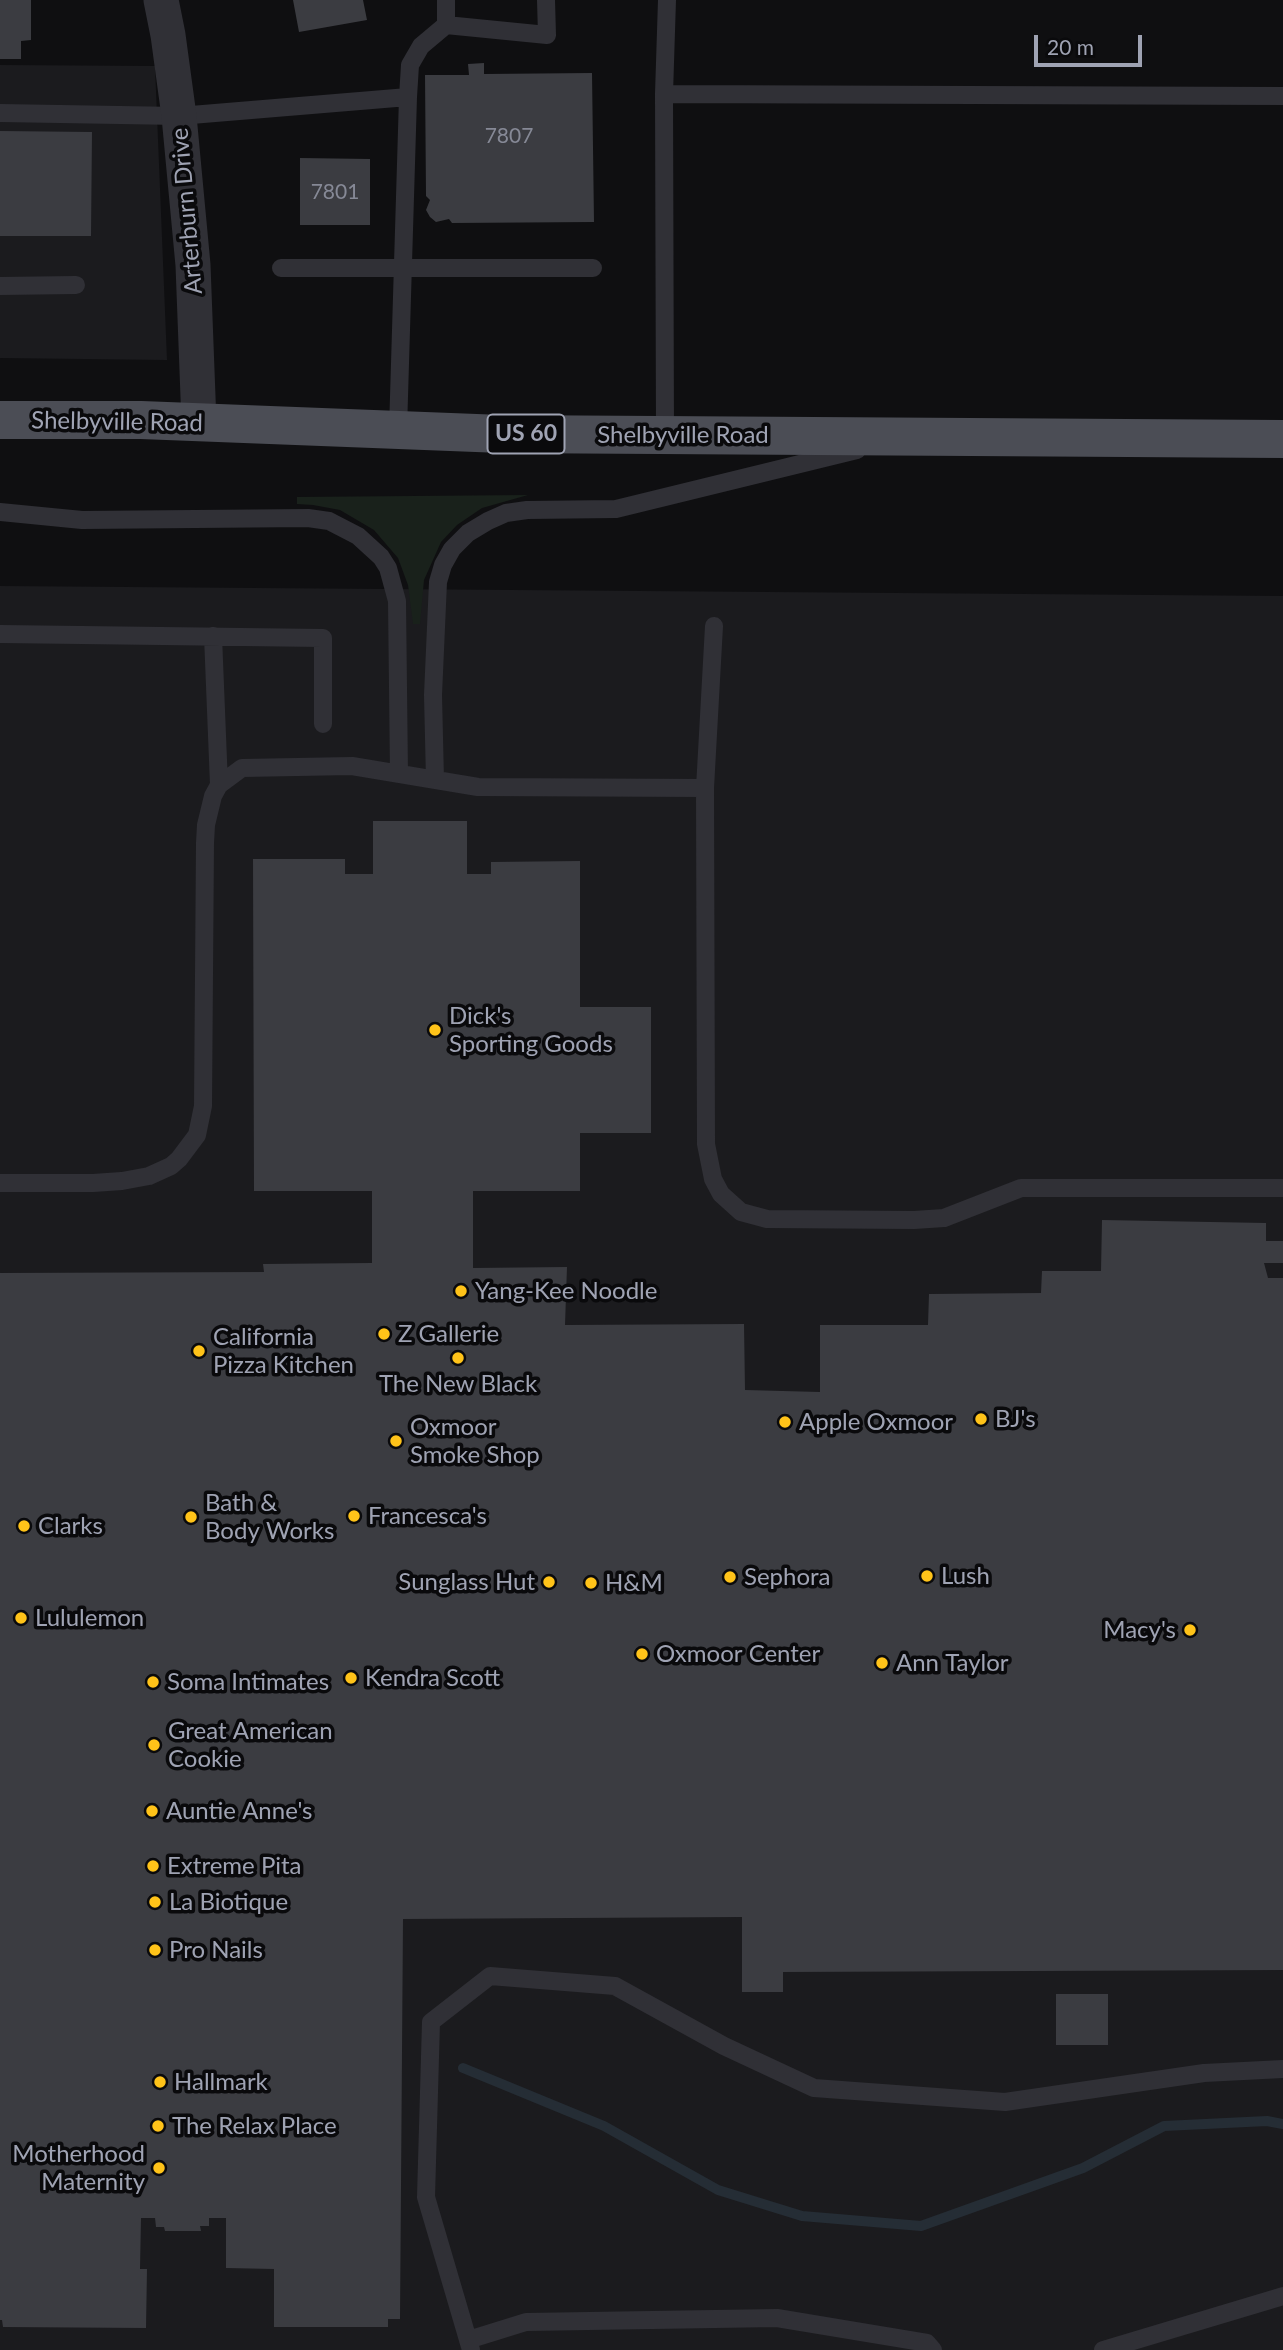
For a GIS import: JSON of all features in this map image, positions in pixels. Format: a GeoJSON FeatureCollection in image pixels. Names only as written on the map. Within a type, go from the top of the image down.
{"type":"FeatureCollection","features":[{"type":"Feature","properties":{"kind":"main road","name":"Shelbyville Road"},"geometry":{"type":"LineString","coordinates":[[0,420],[141,420],[502,434],[1283,439]]}},
{"type":"Feature","properties":{"kind":"street","name":"Arterburn Drive"},"geometry":{"type":"LineString","coordinates":[[160,0],[168,35],[179,116],[193,265],[199,423]]}},
{"type":"Feature","properties":{"kind":"lane"},"geometry":{"type":"LineString","coordinates":[[446,0],[446,25]]}},
{"type":"Feature","properties":{"kind":"lane"},"geometry":{"type":"LineString","coordinates":[[398,430],[410,65],[421,46],[446,25],[547,35],[545,0]]}},
{"type":"Feature","properties":{"kind":"lane"},"geometry":{"type":"LineString","coordinates":[[665,435],[664,94],[667,0]]}},
{"type":"Feature","properties":{"kind":"lane"},"geometry":{"type":"LineString","coordinates":[[664,94],[1283,96]]}},
{"type":"Feature","properties":{"kind":"lane"},"geometry":{"type":"LineString","coordinates":[[0,113],[179,116],[408,97]]}},
{"type":"Feature","properties":{"kind":"lane"},"geometry":{"type":"LineString","coordinates":[[281,268],[593,268]]}},
{"type":"Feature","properties":{"kind":"lane"},"geometry":{"type":"LineString","coordinates":[[0,286],[76,285]]}},
{"type":"Feature","properties":{"kind":"lane"},"geometry":{"type":"LineString","coordinates":[[435,780],[433,695],[438,582],[452,549],[468,533],[506,513],[527,510],[616,509],[912,436]]}},
{"type":"Feature","properties":{"kind":"lane"},"geometry":{"type":"LineString","coordinates":[[0,512],[82,520],[308,518],[329,521],[358,536],[381,557],[388,568],[397,601],[399,774]]}},
{"type":"Feature","properties":{"kind":"lane"},"geometry":{"type":"LineString","coordinates":[[714,626],[705,788],[706,1144],[712,1179],[721,1194],[741,1212],[767,1219],[914,1220],[944,1218],[1021,1188],[1283,1188]]}},
{"type":"Feature","properties":{"kind":"lane"},"geometry":{"type":"LineString","coordinates":[[0,634],[323,638],[323,724]]}},
{"type":"Feature","properties":{"kind":"lane"},"geometry":{"type":"LineString","coordinates":[[0,1183],[93,1183],[149,1176],[180,1159],[197,1135],[203,1106],[206,825],[209,806],[219,785],[213,636]]}},
{"type":"Feature","properties":{"kind":"lane"},"geometry":{"type":"LineString","coordinates":[[219,785],[242,768],[252,766],[352,766],[478,787],[705,788]]}},
{"type":"Feature","properties":{"kind":"lane"},"geometry":{"type":"LineString","coordinates":[[933,2350],[927,2343],[777,2318],[526,2322],[470,2345],[426,2197],[431,2022],[491,1976],[615,1986],[724,2046],[814,2088],[1005,2102],[1204,2073],[1283,2069]]}},
{"type":"Feature","properties":{"kind":"lane"},"geometry":{"type":"LineString","coordinates":[[1104,2350],[1283,2296]]}},
{"type":"Feature","properties":{"kind":"shaded area"},"geometry":{"type":"Polygon","coordinates":[[[0,65],[155,66],[167,360],[0,358],[0,65]]]}},
{"type":"Feature","properties":{"kind":"shaded area"},"geometry":{"type":"Polygon","coordinates":[[[528,495],[482,508],[457,525],[441,542],[424,580],[420,624],[413,624],[408,585],[398,558],[374,530],[340,510],[297,504],[297,497],[528,495]]]}},
{"type":"Feature","properties":{"kind":"shaded area"},"geometry":{"type":"Polygon","coordinates":[[[0,586],[1283,596],[1283,2350],[0,2350],[0,586]]]}},
{"type":"Feature","properties":{"kind":"building"},"geometry":{"type":"Polygon","coordinates":[[[0,0],[31,0],[31,40],[21,41],[21,59],[0,59],[0,0]]]}},
{"type":"Feature","properties":{"kind":"building"},"geometry":{"type":"Polygon","coordinates":[[[293,0],[363,0],[367,20],[299,32],[293,0]]]}},
{"type":"Feature","properties":{"kind":"building"},"geometry":{"type":"Polygon","coordinates":[[[484,63],[484,74],[592,73],[594,222],[452,223],[449,219],[436,222],[430,217],[426,210],[430,200],[426,196],[425,75],[469,75],[468,64],[484,63]]]}},
{"type":"Feature","properties":{"kind":"building"},"geometry":{"type":"Polygon","coordinates":[[[0,131],[92,132],[91,236],[0,236],[0,131]]]}},
{"type":"Feature","properties":{"kind":"building"},"geometry":{"type":"Polygon","coordinates":[[[300,158],[370,159],[370,225],[300,225],[300,158]]]}},
{"type":"Feature","properties":{"kind":"building","name":"Oxmoor Center"},"geometry":{"type":"Polygon","coordinates":[[[373,821],[467,821],[467,874],[491,874],[491,862],[580,861],[580,1007],[651,1007],[651,1133],[580,1133],[580,1191],[473,1191],[473,1268],[567,1267],[565,1325],[744,1324],[745,1390],[820,1392],[820,1325],[928,1325],[929,1294],[1041,1293],[1042,1271],[1101,1271],[1102,1220],[1266,1223],[1266,1241],[1283,1241],[1283,1263],[1264,1263],[1268,1278],[1283,1278],[1283,1970],[783,1972],[783,1992],[742,1992],[742,1917],[403,1919],[400,2319],[388,2319],[388,2327],[274,2327],[274,2269],[226,2268],[226,2218],[209,2218],[209,2226],[200,2226],[201,2231],[165,2231],[164,2227],[156,2227],[155,2218],[141,2218],[140,2269],[147,2269],[146,2328],[3,2327],[0,2320],[0,1273],[264,1272],[263,1264],[372,1263],[372,1191],[254,1191],[253,859],[345,859],[345,874],[373,874],[373,821]]]}},
{"type":"Feature","properties":{"kind":"building"},"geometry":{"type":"Polygon","coordinates":[[[1056,1994],[1108,1994],[1108,2045],[1056,2045],[1056,1994]]]}},
{"type":"Feature","properties":{"kind":"waterway"},"geometry":{"type":"LineString","coordinates":[[463,2068],[604,2126],[718,2190],[802,2216],[921,2226],[1083,2168],[1164,2126],[1267,2121],[1283,2124]]}},
{"type":"Feature","properties":{"kind":"place","name":"Dick's Sporting Goods"},"geometry":{"type":"Point","coordinates":[435,1030]}},
{"type":"Feature","properties":{"kind":"place","name":"Yang-Kee Noodle"},"geometry":{"type":"Point","coordinates":[461,1291]}},
{"type":"Feature","properties":{"kind":"place","name":"Z Gallerie"},"geometry":{"type":"Point","coordinates":[384,1334]}},
{"type":"Feature","properties":{"kind":"place","name":"California Pizza Kitchen"},"geometry":{"type":"Point","coordinates":[199,1351]}},
{"type":"Feature","properties":{"kind":"place","name":"The New Black"},"geometry":{"type":"Point","coordinates":[458,1358]}},
{"type":"Feature","properties":{"kind":"place","name":"BJ's"},"geometry":{"type":"Point","coordinates":[981,1419]}},
{"type":"Feature","properties":{"kind":"place","name":"Apple Oxmoor"},"geometry":{"type":"Point","coordinates":[785,1422]}},
{"type":"Feature","properties":{"kind":"place","name":"Oxmoor Smoke Shop"},"geometry":{"type":"Point","coordinates":[396,1441]}},
{"type":"Feature","properties":{"kind":"place","name":"Francesca's"},"geometry":{"type":"Point","coordinates":[354,1516]}},
{"type":"Feature","properties":{"kind":"place","name":"Bath & Body Works"},"geometry":{"type":"Point","coordinates":[191,1517]}},
{"type":"Feature","properties":{"kind":"place","name":"Clarks"},"geometry":{"type":"Point","coordinates":[24,1526]}},
{"type":"Feature","properties":{"kind":"place","name":"Lush"},"geometry":{"type":"Point","coordinates":[927,1576]}},
{"type":"Feature","properties":{"kind":"place","name":"Sephora"},"geometry":{"type":"Point","coordinates":[730,1577]}},
{"type":"Feature","properties":{"kind":"place","name":"Sunglass Hut"},"geometry":{"type":"Point","coordinates":[549,1582]}},
{"type":"Feature","properties":{"kind":"place","name":"H&M"},"geometry":{"type":"Point","coordinates":[591,1583]}},
{"type":"Feature","properties":{"kind":"place","name":"Lululemon"},"geometry":{"type":"Point","coordinates":[21,1618]}},
{"type":"Feature","properties":{"kind":"place","name":"Macy's"},"geometry":{"type":"Point","coordinates":[1190,1630]}},
{"type":"Feature","properties":{"kind":"place","name":"Oxmoor Center"},"geometry":{"type":"Point","coordinates":[642,1654]}},
{"type":"Feature","properties":{"kind":"place","name":"Ann Taylor"},"geometry":{"type":"Point","coordinates":[882,1663]}},
{"type":"Feature","properties":{"kind":"place","name":"Kendra Scott"},"geometry":{"type":"Point","coordinates":[351,1678]}},
{"type":"Feature","properties":{"kind":"place","name":"Soma Intimates"},"geometry":{"type":"Point","coordinates":[153,1682]}},
{"type":"Feature","properties":{"kind":"place","name":"Great American Cookie"},"geometry":{"type":"Point","coordinates":[154,1745]}},
{"type":"Feature","properties":{"kind":"place","name":"Auntie Anne's"},"geometry":{"type":"Point","coordinates":[152,1811]}},
{"type":"Feature","properties":{"kind":"place","name":"Extreme Pita"},"geometry":{"type":"Point","coordinates":[153,1866]}},
{"type":"Feature","properties":{"kind":"place","name":"La Biotique"},"geometry":{"type":"Point","coordinates":[155,1902]}},
{"type":"Feature","properties":{"kind":"place","name":"Pro Nails"},"geometry":{"type":"Point","coordinates":[155,1950]}},
{"type":"Feature","properties":{"kind":"place","name":"Hallmark"},"geometry":{"type":"Point","coordinates":[160,2082]}},
{"type":"Feature","properties":{"kind":"place","name":"The Relax Place"},"geometry":{"type":"Point","coordinates":[158,2126]}},
{"type":"Feature","properties":{"kind":"place","name":"Motherhood Maternity"},"geometry":{"type":"Point","coordinates":[159,2168]}}]}
